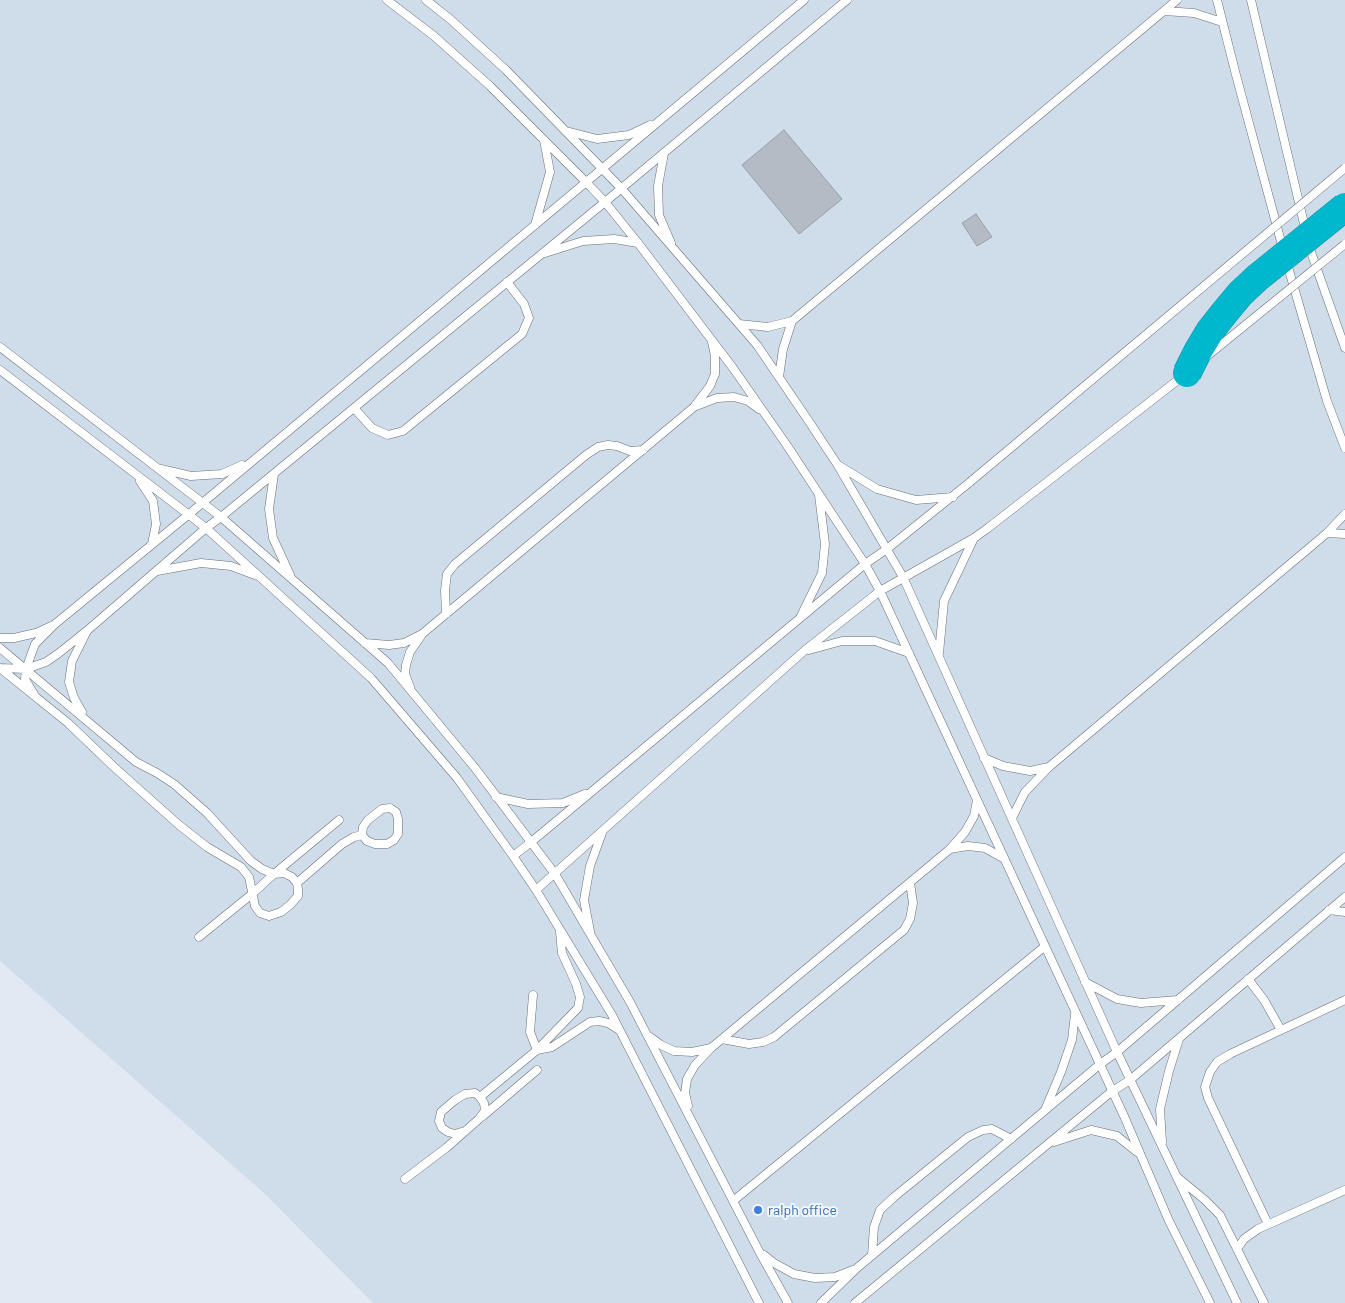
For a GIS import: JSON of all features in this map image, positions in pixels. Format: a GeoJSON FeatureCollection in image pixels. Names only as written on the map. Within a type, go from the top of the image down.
{"type":"FeatureCollection","features":[{"type":"Feature","properties":{"kind":"highway"},"geometry":{"type":"LineString","coordinates":[[1187,373],[1210,331],[1240,294],[1345,206]]}},
{"type":"Feature","properties":{"kind":"lane"},"geometry":{"type":"LineString","coordinates":[[387,0],[434,36],[490,86],[605,202],[711,338],[765,413],[865,564],[880,591],[1124,1116],[1168,1221],[1210,1303]]}},
{"type":"Feature","properties":{"kind":"lane"},"geometry":{"type":"LineString","coordinates":[[426,0],[450,18],[506,70],[621,188],[757,345],[837,464],[903,577],[1117,1052],[1238,1303]]}},
{"type":"Feature","properties":{"kind":"lane"},"geometry":{"type":"LineString","coordinates":[[35,696],[25,679],[26,669],[35,644],[55,624],[804,0]]}},
{"type":"Feature","properties":{"kind":"lane"},"geometry":{"type":"LineString","coordinates":[[0,668],[26,669],[46,662],[89,629],[206,528],[605,202],[847,0]]}},
{"type":"Feature","properties":{"kind":"lane"},"geometry":{"type":"LineString","coordinates":[[739,324],[768,327],[792,321],[1177,0]]}},
{"type":"Feature","properties":{"kind":"lane"},"geometry":{"type":"LineString","coordinates":[[1217,0],[1282,245],[1327,401],[1345,448]]}},
{"type":"Feature","properties":{"kind":"lane"},"geometry":{"type":"LineString","coordinates":[[1250,0],[1312,255],[1345,348]]}},
{"type":"Feature","properties":{"kind":"lane"},"geometry":{"type":"LineString","coordinates":[[1164,11],[1194,13],[1222,22]]}},
{"type":"Feature","properties":{"kind":"lane"},"geometry":{"type":"LineString","coordinates":[[565,130],[597,139],[629,135],[661,120]]}},
{"type":"Feature","properties":{"kind":"lane"},"geometry":{"type":"LineString","coordinates":[[534,225],[550,172],[544,140]]}},
{"type":"Feature","properties":{"kind":"lane"},"geometry":{"type":"LineString","coordinates":[[664,153],[658,186],[659,214],[674,250]]}},
{"type":"Feature","properties":{"kind":"lane"},"geometry":{"type":"LineString","coordinates":[[513,856],[865,564],[953,497],[1345,168]]}},
{"type":"Feature","properties":{"kind":"lane"},"geometry":{"type":"LineString","coordinates":[[540,255],[583,241],[614,238],[638,243]]}},
{"type":"Feature","properties":{"kind":"lane"},"geometry":{"type":"LineString","coordinates":[[536,890],[804,652],[880,591],[974,538],[988,528],[1187,373],[1345,244]]}},
{"type":"Feature","properties":{"kind":"lane"},"geometry":{"type":"LineString","coordinates":[[354,408],[372,428],[388,435],[404,431],[522,334],[529,318],[524,304],[507,282]]}},
{"type":"Feature","properties":{"kind":"lane"},"geometry":{"type":"LineString","coordinates":[[779,377],[783,349],[792,321]]}},
{"type":"Feature","properties":{"kind":"lane"},"geometry":{"type":"LineString","coordinates":[[365,643],[404,644],[422,634],[694,407],[710,386],[715,374],[715,356],[711,338]]}},
{"type":"Feature","properties":{"kind":"lane"},"geometry":{"type":"LineString","coordinates":[[0,347],[221,517],[388,663],[475,768],[554,874],[592,937],[630,1002],[760,1253],[788,1303]]}},
{"type":"Feature","properties":{"kind":"lane"},"geometry":{"type":"LineString","coordinates":[[0,370],[206,528],[371,678],[458,778],[536,890],[612,1015],[759,1301]]}},
{"type":"Feature","properties":{"kind":"lane"},"geometry":{"type":"LineString","coordinates":[[694,407],[717,398],[734,397],[748,401],[765,413]]}},
{"type":"Feature","properties":{"kind":"lane"},"geometry":{"type":"LineString","coordinates":[[446,614],[445,590],[447,574],[454,564],[598,447],[608,445],[630,451],[643,450]]}},
{"type":"Feature","properties":{"kind":"lane"},"geometry":{"type":"LineString","coordinates":[[158,468],[190,476],[222,474],[251,462]]}},
{"type":"Feature","properties":{"kind":"lane"},"geometry":{"type":"LineString","coordinates":[[837,464],[877,489],[916,500],[953,497]]}},
{"type":"Feature","properties":{"kind":"lane"},"geometry":{"type":"LineString","coordinates":[[274,474],[269,509],[273,538],[292,579]]}},
{"type":"Feature","properties":{"kind":"lane"},"geometry":{"type":"LineString","coordinates":[[137,475],[153,502],[156,524],[152,544]]}},
{"type":"Feature","properties":{"kind":"lane"},"geometry":{"type":"LineString","coordinates":[[800,618],[822,573],[825,544],[818,493]]}},
{"type":"Feature","properties":{"kind":"lane"},"geometry":{"type":"LineString","coordinates":[[1012,818],[1025,792],[1049,767],[1327,533],[1345,514]]}},
{"type":"Feature","properties":{"kind":"lane"},"geometry":{"type":"LineString","coordinates":[[1327,533],[1345,534]]}},
{"type":"Feature","properties":{"kind":"lane"},"geometry":{"type":"LineString","coordinates":[[938,655],[944,601],[974,538]]}},
{"type":"Feature","properties":{"kind":"lane"},"geometry":{"type":"LineString","coordinates":[[155,571],[201,563],[231,566],[260,577]]}},
{"type":"Feature","properties":{"kind":"lane"},"geometry":{"type":"LineString","coordinates":[[0,638],[14,638],[36,633],[55,624]]}},
{"type":"Feature","properties":{"kind":"lane"},"geometry":{"type":"LineString","coordinates":[[86,718],[74,698],[69,682],[72,661],[89,629]]}},
{"type":"Feature","properties":{"kind":"lane"},"geometry":{"type":"LineString","coordinates":[[413,694],[405,674],[406,665],[410,652],[422,634]]}},
{"type":"Feature","properties":{"kind":"lane"},"geometry":{"type":"LineString","coordinates":[[804,652],[842,641],[875,640],[909,654]]}},
{"type":"Feature","properties":{"kind":"lane"},"geometry":{"type":"LineString","coordinates":[[0,648],[86,718],[136,762],[174,784],[227,832],[251,860],[262,869],[274,874],[284,873],[292,877],[297,883],[298,896],[281,912],[269,916],[260,913],[255,906],[249,877],[241,867],[207,847],[179,825],[68,723],[0,668]]}},
{"type":"Feature","properties":{"kind":"lane"},"geometry":{"type":"LineString","coordinates":[[984,758],[1003,766],[1030,771],[1049,767]]}},
{"type":"Feature","properties":{"kind":"lane"},"geometry":{"type":"LineString","coordinates":[[496,796],[528,804],[563,803],[591,792]]}},
{"type":"Feature","properties":{"kind":"lane"},"geometry":{"type":"LineString","coordinates":[[690,1116],[685,1093],[687,1079],[695,1064],[711,1048],[950,849],[965,832],[974,816],[976,800]]}},
{"type":"Feature","properties":{"kind":"lane"},"geometry":{"type":"LineString","coordinates":[[390,808],[396,812],[398,834],[394,840],[388,844],[375,844],[366,842],[362,835],[363,827],[368,820],[382,809],[390,808]]}},
{"type":"Feature","properties":{"kind":"lane"},"geometry":{"type":"LineString","coordinates":[[199,937],[339,820]]}},
{"type":"Feature","properties":{"kind":"lane"},"geometry":{"type":"LineString","coordinates":[[592,937],[584,900],[590,866],[602,832]]}},
{"type":"Feature","properties":{"kind":"lane"},"geometry":{"type":"LineString","coordinates":[[297,883],[342,844],[362,835]]}},
{"type":"Feature","properties":{"kind":"lane"},"geometry":{"type":"LineString","coordinates":[[950,849],[968,846],[985,848],[1004,858]]}},
{"type":"Feature","properties":{"kind":"lane"},"geometry":{"type":"LineString","coordinates":[[820,1303],[872,1255],[1117,1052],[1345,857]]}},
{"type":"Feature","properties":{"kind":"lane"},"geometry":{"type":"LineString","coordinates":[[722,1039],[749,1044],[763,1042],[774,1037],[904,930],[910,919],[913,903],[910,883]]}},
{"type":"Feature","properties":{"kind":"lane"},"geometry":{"type":"LineString","coordinates":[[856,1303],[1112,1092],[1130,1080],[1345,897]]}},
{"type":"Feature","properties":{"kind":"lane"},"geometry":{"type":"LineString","coordinates":[[1329,910],[1345,912]]}},
{"type":"Feature","properties":{"kind":"lane"},"geometry":{"type":"LineString","coordinates":[[480,1096],[537,1050],[578,1008],[580,997],[562,953],[560,930]]}},
{"type":"Feature","properties":{"kind":"lane"},"geometry":{"type":"LineString","coordinates":[[733,1201],[1044,947]]}},
{"type":"Feature","properties":{"kind":"lane"},"geometry":{"type":"LineString","coordinates":[[1248,979],[1264,1000],[1281,1030]]}},
{"type":"Feature","properties":{"kind":"lane"},"geometry":{"type":"LineString","coordinates":[[1085,982],[1117,999],[1141,1003],[1178,1000]]}},
{"type":"Feature","properties":{"kind":"lane"},"geometry":{"type":"LineString","coordinates":[[533,994],[530,1032],[537,1050]]}},
{"type":"Feature","properties":{"kind":"lane"},"geometry":{"type":"LineString","coordinates":[[1268,1224],[1208,1098],[1205,1087],[1210,1072],[1218,1062],[1230,1054],[1345,1000]]}},
{"type":"Feature","properties":{"kind":"lane"},"geometry":{"type":"LineString","coordinates":[[1044,1111],[1061,1072],[1072,1040],[1076,1014]]}},
{"type":"Feature","properties":{"kind":"lane"},"geometry":{"type":"LineString","coordinates":[[537,1050],[552,1047],[590,1022],[608,1023],[620,1031]]}},
{"type":"Feature","properties":{"kind":"lane"},"geometry":{"type":"LineString","coordinates":[[647,1034],[661,1045],[674,1051],[692,1052],[711,1048]]}},
{"type":"Feature","properties":{"kind":"lane"},"geometry":{"type":"LineString","coordinates":[[1162,1147],[1160,1109],[1179,1038]]}},
{"type":"Feature","properties":{"kind":"lane"},"geometry":{"type":"LineString","coordinates":[[405,1179],[446,1148],[537,1070]]}},
{"type":"Feature","properties":{"kind":"lane"},"geometry":{"type":"LineString","coordinates":[[465,1131],[455,1134],[442,1128],[439,1121],[440,1112],[464,1094],[475,1093],[480,1096],[484,1103],[485,1111],[480,1119]]}},
{"type":"Feature","properties":{"kind":"lane"},"geometry":{"type":"LineString","coordinates":[[872,1255],[874,1227],[880,1210],[894,1197],[968,1137],[983,1130],[992,1129],[1011,1139]]}},
{"type":"Feature","properties":{"kind":"lane"},"geometry":{"type":"LineString","coordinates":[[1050,1143],[1090,1130],[1117,1136],[1139,1153]]}},
{"type":"Feature","properties":{"kind":"lane"},"geometry":{"type":"LineString","coordinates":[[1176,1176],[1206,1200],[1220,1215],[1264,1303]]}},
{"type":"Feature","properties":{"kind":"lane"},"geometry":{"type":"LineString","coordinates":[[1237,1249],[1244,1239],[1258,1229],[1345,1190]]}},
{"type":"Feature","properties":{"kind":"lane"},"geometry":{"type":"LineString","coordinates":[[760,1253],[794,1274],[815,1278],[835,1277],[857,1268]]}},
{"type":"Feature","properties":{"kind":"lane"},"geometry":{"type":"LineString","coordinates":[[863,1303],[872,1290]]}},
{"type":"Feature","properties":{"kind":"shaded area"},"geometry":{"type":"Polygon","coordinates":[[[0,0],[1345,0],[1345,1303],[373,1303],[263,1192],[0,961],[0,0]]]}},
{"type":"Feature","properties":{"kind":"building"},"geometry":{"type":"Polygon","coordinates":[[[784,130],[842,199],[799,234],[742,165],[784,130]]]}},
{"type":"Feature","properties":{"kind":"building"},"geometry":{"type":"Polygon","coordinates":[[[976,214],[992,237],[977,246],[962,223],[976,214]]]}},
{"type":"Feature","properties":{"kind":"place","name":"ralph office"},"geometry":{"type":"Point","coordinates":[758,1210]}}]}
